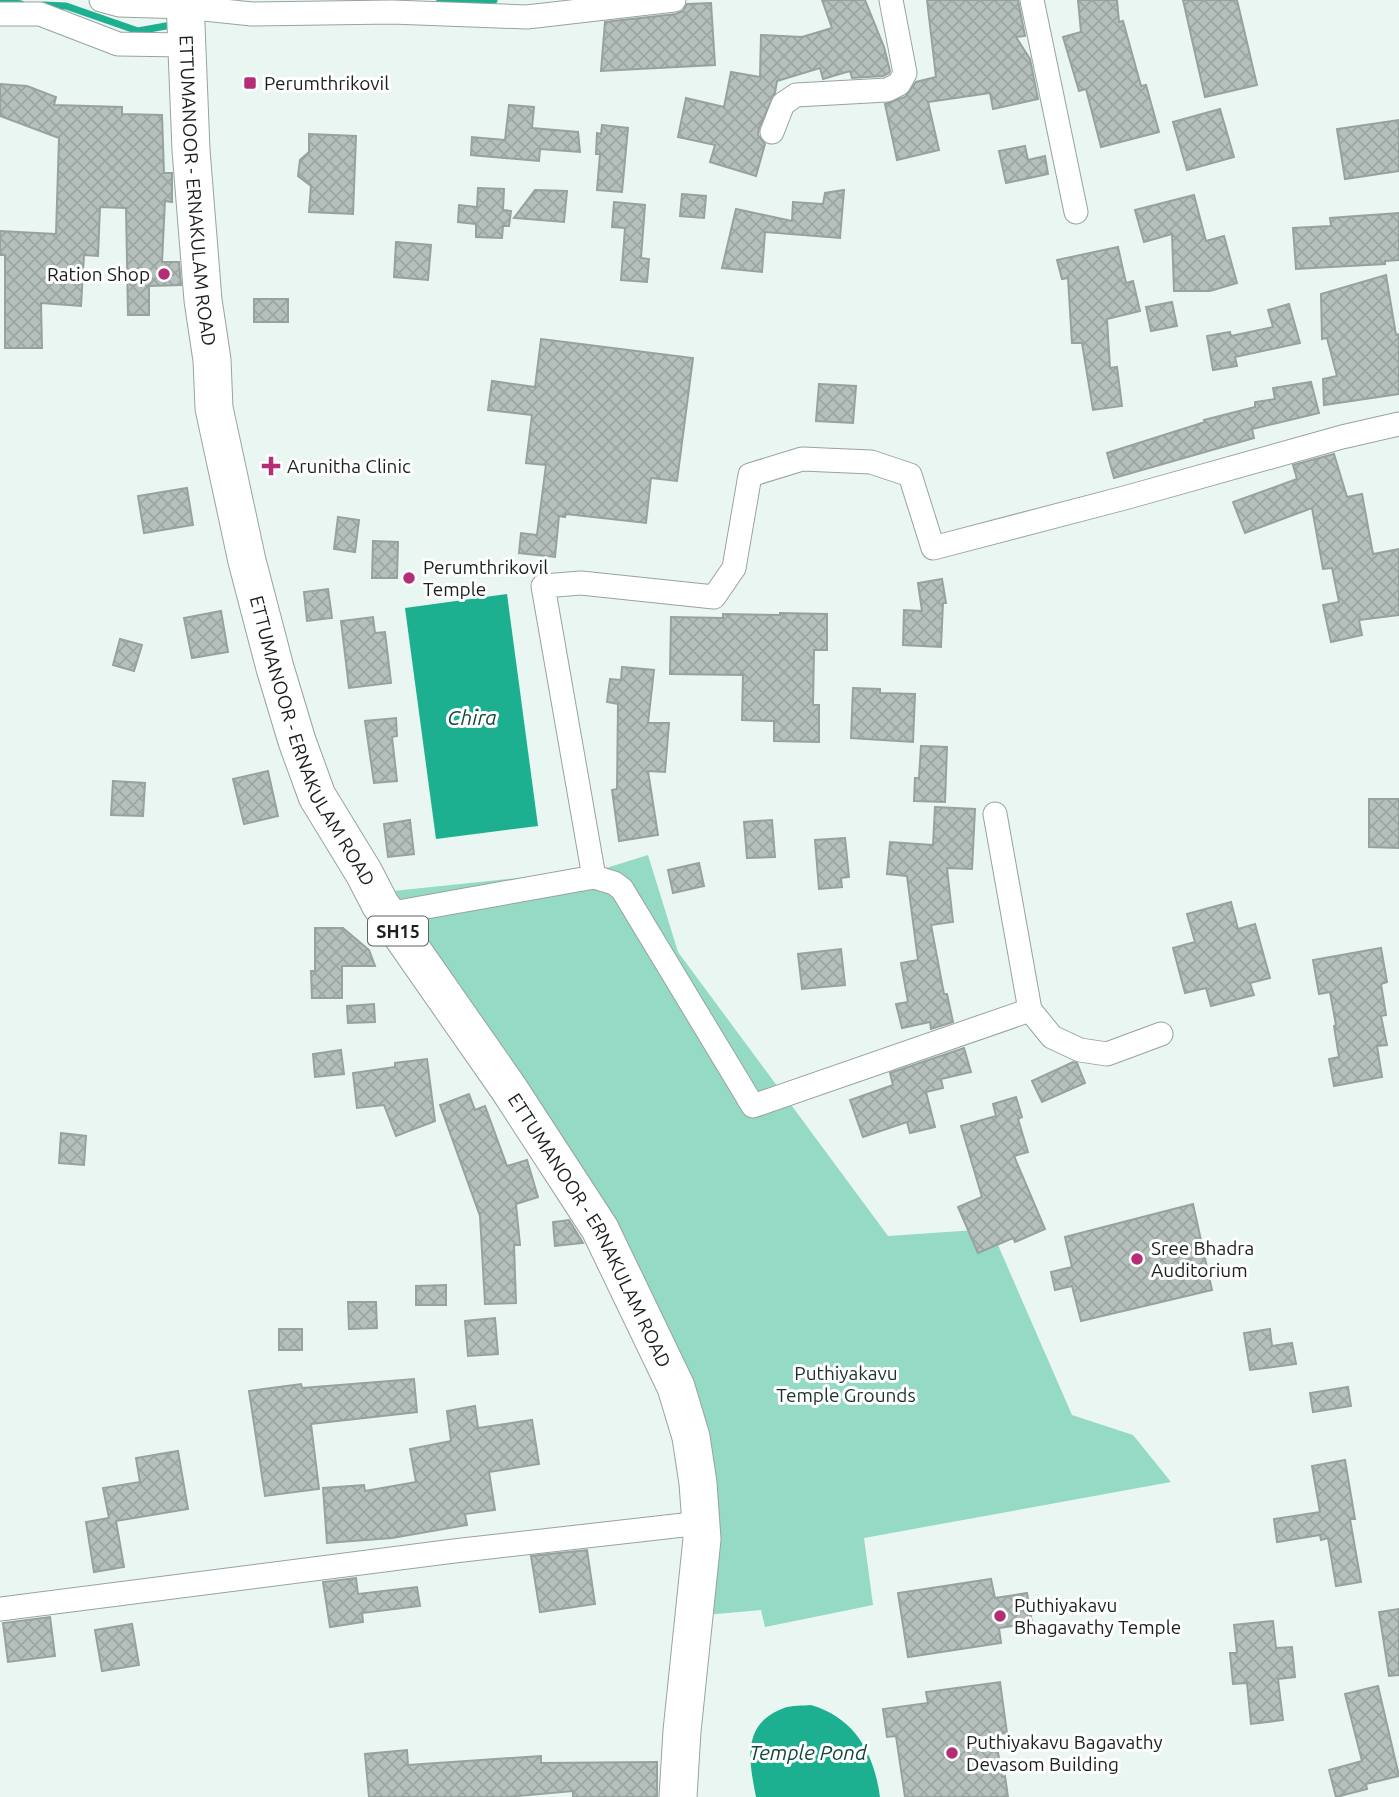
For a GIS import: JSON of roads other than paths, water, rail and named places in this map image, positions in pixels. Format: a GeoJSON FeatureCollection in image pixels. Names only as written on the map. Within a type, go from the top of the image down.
{"type":"FeatureCollection","features":[{"type":"Feature","properties":{"kind":"main road","name":"ETTUMANOOR - ERNAKULAM ROAD"},"geometry":{"type":"LineString","coordinates":[[185,3],[194,191],[203,300],[212,359],[214,408],[247,561],[275,668],[317,796],[387,914],[430,980],[509,1089],[600,1229],[676,1387],[691,1437],[701,1522],[684,1789]]}},
{"type":"Feature","properties":{"kind":"street"},"geometry":{"type":"LineString","coordinates":[[101,0],[119,5],[185,3],[251,14],[392,12],[527,17],[674,0]]}},
{"type":"Feature","properties":{"kind":"street"},"geometry":{"type":"LineString","coordinates":[[772,132],[783,104],[796,94],[887,90],[899,84],[905,73],[891,0]]}},
{"type":"Feature","properties":{"kind":"street"},"geometry":{"type":"LineString","coordinates":[[1032,0],[1076,212]]}},
{"type":"Feature","properties":{"kind":"street"},"geometry":{"type":"LineString","coordinates":[[0,14],[40,14],[118,44],[185,45]]}},
{"type":"Feature","properties":{"kind":"street"},"geometry":{"type":"LineString","coordinates":[[594,877],[542,586],[582,583],[714,597],[734,568],[750,475],[802,459],[871,463],[910,475],[933,548],[1399,424]]}},
{"type":"Feature","properties":{"kind":"street"},"geometry":{"type":"LineString","coordinates":[[995,814],[1030,1010],[1052,1037],[1080,1050],[1107,1054],[1161,1034]]}},
{"type":"Feature","properties":{"kind":"street"},"geometry":{"type":"LineString","coordinates":[[387,914],[594,877],[614,883],[622,889],[753,1106],[1030,1010]]}},
{"type":"Feature","properties":{"kind":"street"},"geometry":{"type":"LineString","coordinates":[[0,1609],[701,1522]]}},
{"type":"Feature","properties":{"kind":"water","name":"Chira"},"geometry":{"type":"Polygon","coordinates":[[[507,594],[538,826],[436,839],[405,608],[507,594]]]}},
{"type":"Feature","properties":{"kind":"water","name":"Temple Pond"},"geometry":{"type":"Polygon","coordinates":[[[811,1705],[840,1719],[860,1739],[873,1766],[880,1797],[756,1797],[750,1757],[754,1734],[770,1715],[787,1707],[811,1705]]]}},
{"type":"Feature","properties":{"kind":"waterway"},"geometry":{"type":"LineString","coordinates":[[1,0],[21,4]]}},
{"type":"Feature","properties":{"kind":"waterway"},"geometry":{"type":"LineString","coordinates":[[439,3],[494,0]]}},
{"type":"Feature","properties":{"kind":"waterway"},"geometry":{"type":"LineString","coordinates":[[43,5],[66,6],[138,31],[177,24]]}},
{"type":"Feature","properties":{"kind":"place","name":"Perumthrikovil"},"geometry":{"type":"Point","coordinates":[250,83]}},
{"type":"Feature","properties":{"kind":"place","name":"Ration Shop"},"geometry":{"type":"Point","coordinates":[164,274]}},
{"type":"Feature","properties":{"kind":"place","name":"Arunitha Clinic"},"geometry":{"type":"Point","coordinates":[271,466]}},
{"type":"Feature","properties":{"kind":"place","name":"Perumthrikovil Temple"},"geometry":{"type":"Point","coordinates":[409,578]}},
{"type":"Feature","properties":{"kind":"place","name":"Sree Bhadra Auditorium"},"geometry":{"type":"Point","coordinates":[1137,1259]}},
{"type":"Feature","properties":{"kind":"place","name":"Puthiyakavu Bhagavathy Temple"},"geometry":{"type":"Point","coordinates":[1000,1616]}},
{"type":"Feature","properties":{"kind":"place","name":"Puthiyakavu Bagavathy Devasom Building"},"geometry":{"type":"Point","coordinates":[952,1753]}},
{"type":"Feature","properties":{"kind":"park label","name":"Puthiyakavu Temple Grounds"},"geometry":{"type":"Point","coordinates":[846,1384]}}]}
